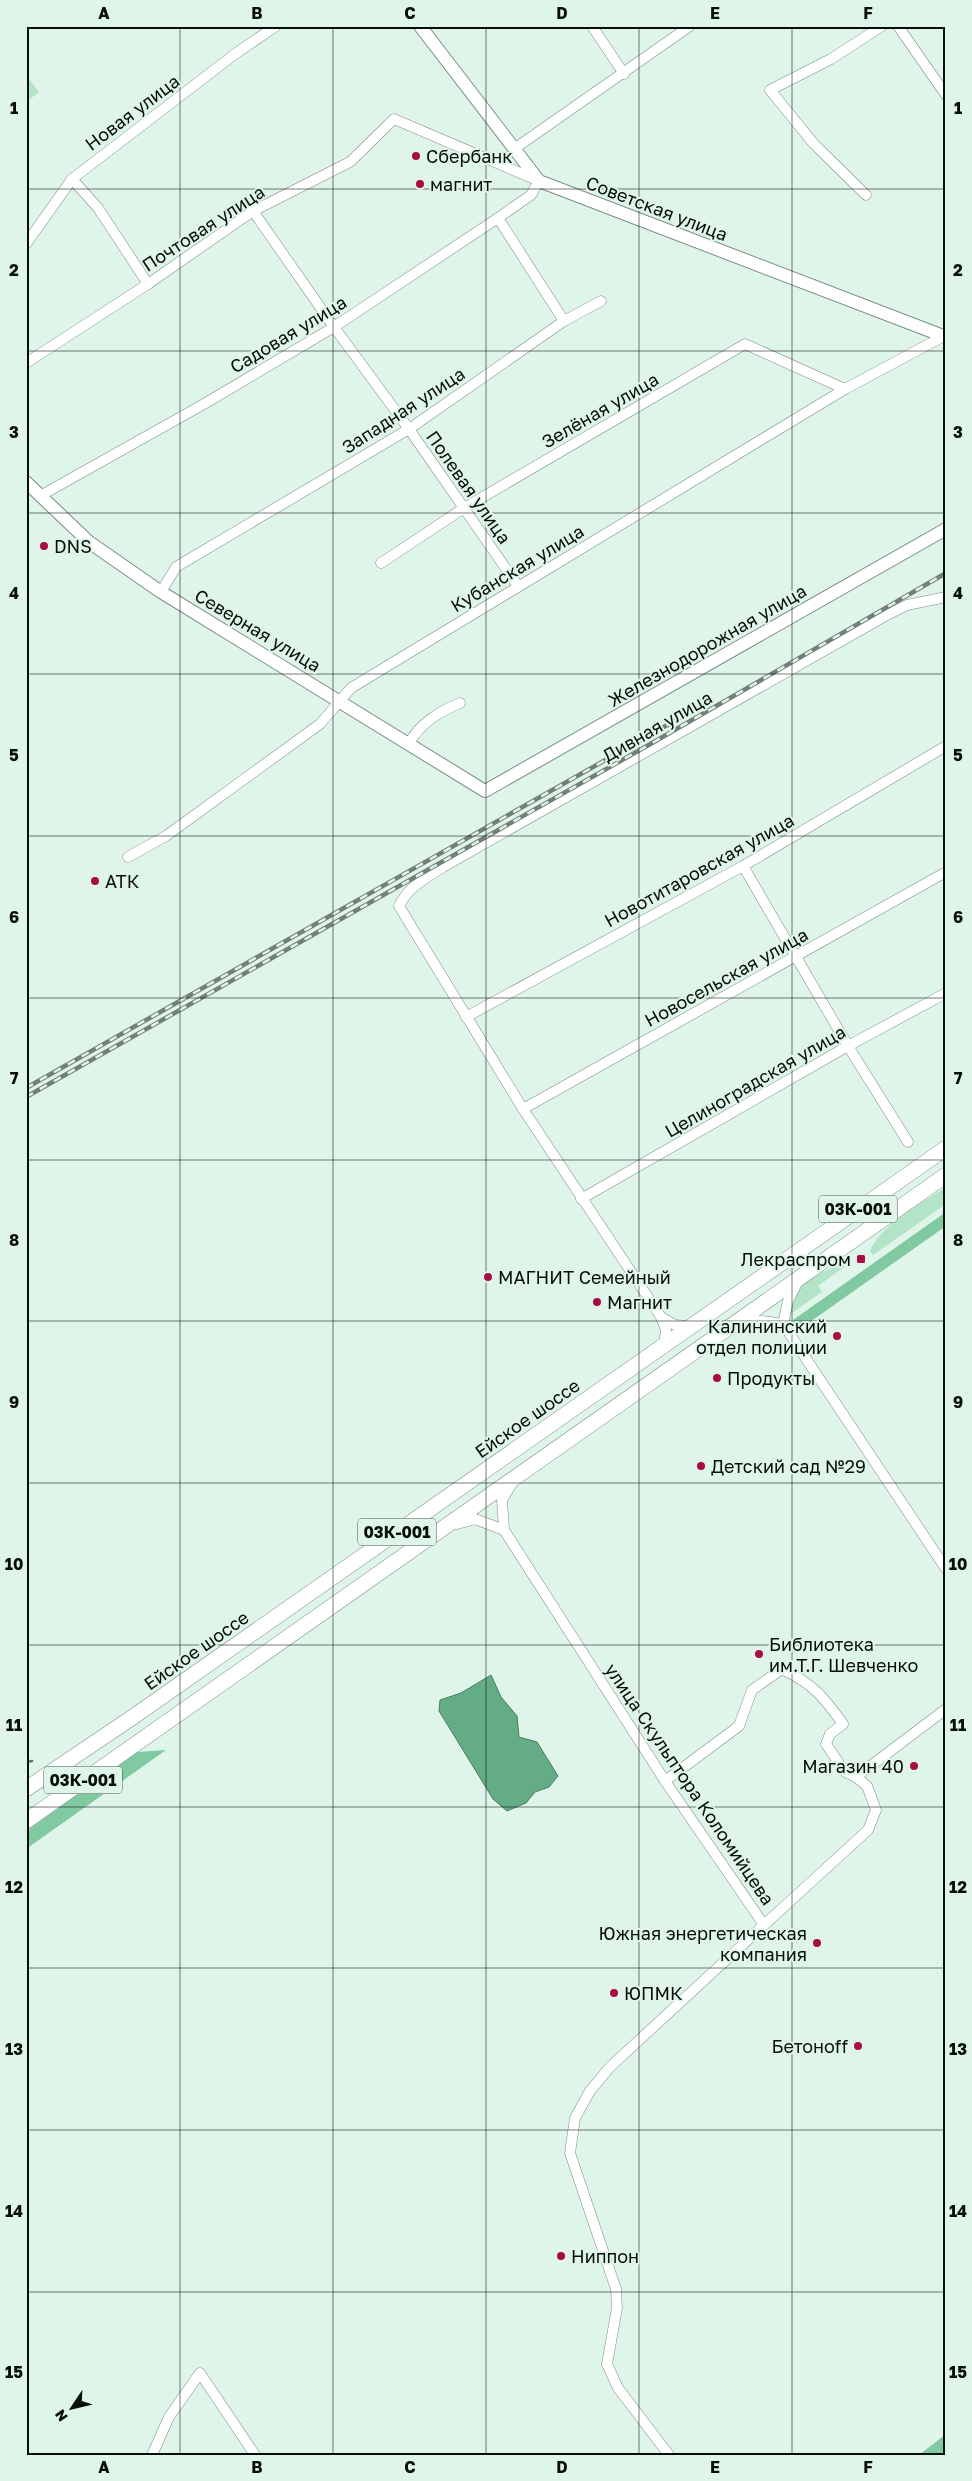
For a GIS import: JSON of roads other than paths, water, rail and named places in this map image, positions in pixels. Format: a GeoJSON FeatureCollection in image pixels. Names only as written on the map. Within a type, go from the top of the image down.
{"type":"FeatureCollection","features":[{"type":"Feature","properties":{"kind":"main road","name":"Ейское шоссе"},"geometry":{"type":"LineString","coordinates":[[26,1789],[130,1719],[946,1148]]}},
{"type":"Feature","properties":{"kind":"main road","name":"03К-001"},"geometry":{"type":"LineString","coordinates":[[26,1821],[946,1175]]}},
{"type":"Feature","properties":{"kind":"street","name":"Новая улица"},"geometry":{"type":"LineString","coordinates":[[26,244],[72,179],[228,60],[276,26]]}},
{"type":"Feature","properties":{"kind":"street","name":"Советская улица"},"geometry":{"type":"LineString","coordinates":[[420,26],[540,181],[945,336]]}},
{"type":"Feature","properties":{"kind":"street"},"geometry":{"type":"LineString","coordinates":[[592,26],[624,74]]}},
{"type":"Feature","properties":{"kind":"street"},"geometry":{"type":"LineString","coordinates":[[514,149],[624,74],[690,26]]}},
{"type":"Feature","properties":{"kind":"street"},"geometry":{"type":"LineString","coordinates":[[866,195],[814,144],[770,90],[831,59],[882,26]]}},
{"type":"Feature","properties":{"kind":"street"},"geometry":{"type":"LineString","coordinates":[[898,26],[946,95]]}},
{"type":"Feature","properties":{"kind":"street","name":"Почтовая улица"},"geometry":{"type":"LineString","coordinates":[[26,363],[148,284],[254,211],[350,162],[394,119],[540,181]]}},
{"type":"Feature","properties":{"kind":"street"},"geometry":{"type":"LineString","coordinates":[[72,179],[98,208],[148,284]]}},
{"type":"Feature","properties":{"kind":"street","name":"Садовая улица"},"geometry":{"type":"LineString","coordinates":[[40,496],[204,404],[334,327],[531,195],[540,181]]}},
{"type":"Feature","properties":{"kind":"street","name":"Полевая улица"},"geometry":{"type":"LineString","coordinates":[[254,211],[518,586]]}},
{"type":"Feature","properties":{"kind":"street"},"geometry":{"type":"LineString","coordinates":[[498,218],[564,321]]}},
{"type":"Feature","properties":{"kind":"street","name":"Западная улица"},"geometry":{"type":"LineString","coordinates":[[160,592],[176,567],[409,429],[564,321],[601,301]]}},
{"type":"Feature","properties":{"kind":"street","name":"Кубанская улица"},"geometry":{"type":"LineString","coordinates":[[128,857],[166,836],[320,724],[338,700],[351,688],[845,389],[945,336]]}},
{"type":"Feature","properties":{"kind":"street","name":"Зелёная улица"},"geometry":{"type":"LineString","coordinates":[[381,563],[464,508],[745,344],[845,389]]}},
{"type":"Feature","properties":{"kind":"street","name":"Северная улица"},"geometry":{"type":"LineString","coordinates":[[26,482],[89,542],[160,592],[485,791]]}},
{"type":"Feature","properties":{"kind":"street","name":"Железнодорожная улица"},"geometry":{"type":"LineString","coordinates":[[485,791],[944,535]]}},
{"type":"Feature","properties":{"kind":"street","name":"Дивная улица"},"geometry":{"type":"LineString","coordinates":[[466,1017],[399,906],[417,884],[443,867],[907,605],[946,597]]}},
{"type":"Feature","properties":{"kind":"street"},"geometry":{"type":"LineString","coordinates":[[409,743],[417,730],[440,711],[460,703]]}},
{"type":"Feature","properties":{"kind":"street","name":"Новотитаровская улица"},"geometry":{"type":"LineString","coordinates":[[466,1017],[743,866],[946,746]]}},
{"type":"Feature","properties":{"kind":"street"},"geometry":{"type":"LineString","coordinates":[[743,866],[848,1046],[908,1142]]}},
{"type":"Feature","properties":{"kind":"street","name":"Новосельская улица"},"geometry":{"type":"LineString","coordinates":[[523,1109],[946,872]]}},
{"type":"Feature","properties":{"kind":"street","name":"Целиноградская улица"},"geometry":{"type":"LineString","coordinates":[[581,1199],[848,1046],[946,993]]}},
{"type":"Feature","properties":{"kind":"street"},"geometry":{"type":"LineString","coordinates":[[466,1017],[581,1199],[661,1318],[666,1330],[664,1346]]}},
{"type":"Feature","properties":{"kind":"street"},"geometry":{"type":"LineString","coordinates":[[783,1324],[788,1301],[799,1278]]}},
{"type":"Feature","properties":{"kind":"street"},"geometry":{"type":"LineString","coordinates":[[661,1318],[675,1325],[692,1326]]}},
{"type":"Feature","properties":{"kind":"street"},"geometry":{"type":"LineString","coordinates":[[703,1345],[713,1343],[743,1323],[761,1320],[783,1324],[946,1568]]}},
{"type":"Feature","properties":{"kind":"street"},"geometry":{"type":"LineString","coordinates":[[425,1540],[432,1542],[467,1520],[475,1519],[504,1530],[502,1500],[519,1474]]}},
{"type":"Feature","properties":{"kind":"street","name":"улица Скульптора Коломийцева"},"geometry":{"type":"LineString","coordinates":[[504,1530],[665,1781],[764,1925],[610,2067],[590,2090],[575,2118],[570,2153],[616,2289],[617,2308],[607,2364],[618,2388],[669,2455]]}},
{"type":"Feature","properties":{"kind":"street"},"geometry":{"type":"LineString","coordinates":[[665,1781],[739,1726],[752,1690],[782,1669],[798,1677],[822,1694],[843,1724],[830,1734],[826,1744],[845,1772],[856,1777],[867,1786],[876,1810],[868,1830],[764,1925]]}},
{"type":"Feature","properties":{"kind":"street"},"geometry":{"type":"LineString","coordinates":[[856,1777],[946,1709]]}},
{"type":"Feature","properties":{"kind":"street"},"geometry":{"type":"LineString","coordinates":[[152,2455],[169,2417],[200,2374],[255,2455]]}},
{"type":"Feature","properties":{"kind":"waterway"},"geometry":{"type":"LineString","coordinates":[[26,1762],[32,1761]]}},
{"type":"Feature","properties":{"kind":"railway"},"geometry":{"type":"LineString","coordinates":[[26,1097],[654,742],[946,573]]}},
{"type":"Feature","properties":{"kind":"railway"},"geometry":{"type":"LineString","coordinates":[[26,1088],[692,711]]}},
{"type":"Feature","properties":{"kind":"place","name":"Сбербанк"},"geometry":{"type":"Point","coordinates":[416,156]}},
{"type":"Feature","properties":{"kind":"place","name":"магнит"},"geometry":{"type":"Point","coordinates":[420,184]}},
{"type":"Feature","properties":{"kind":"place","name":"DNS"},"geometry":{"type":"Point","coordinates":[44,546]}},
{"type":"Feature","properties":{"kind":"place","name":"АТК"},"geometry":{"type":"Point","coordinates":[95,881]}},
{"type":"Feature","properties":{"kind":"place","name":"Лекраспром"},"geometry":{"type":"Point","coordinates":[861,1259]}},
{"type":"Feature","properties":{"kind":"place","name":"МАГНИТ Семейный"},"geometry":{"type":"Point","coordinates":[488,1277]}},
{"type":"Feature","properties":{"kind":"place","name":"Магнит"},"geometry":{"type":"Point","coordinates":[597,1302]}},
{"type":"Feature","properties":{"kind":"place","name":"Калининский отдел полиции"},"geometry":{"type":"Point","coordinates":[837,1336]}},
{"type":"Feature","properties":{"kind":"place","name":"Продукты"},"geometry":{"type":"Point","coordinates":[717,1378]}},
{"type":"Feature","properties":{"kind":"place","name":"Детский сад №29"},"geometry":{"type":"Point","coordinates":[701,1466]}},
{"type":"Feature","properties":{"kind":"place","name":"Библиотека им.Т.Г. Шевченко"},"geometry":{"type":"Point","coordinates":[759,1654]}},
{"type":"Feature","properties":{"kind":"place","name":"Магазин 40"},"geometry":{"type":"Point","coordinates":[914,1766]}},
{"type":"Feature","properties":{"kind":"place","name":"Южная энергетическая компания"},"geometry":{"type":"Point","coordinates":[817,1943]}},
{"type":"Feature","properties":{"kind":"place","name":"ЮПМК"},"geometry":{"type":"Point","coordinates":[614,1993]}},
{"type":"Feature","properties":{"kind":"place","name":"Бетонoff"},"geometry":{"type":"Point","coordinates":[858,2046]}},
{"type":"Feature","properties":{"kind":"place","name":"Ниппон"},"geometry":{"type":"Point","coordinates":[561,2256]}}]}
